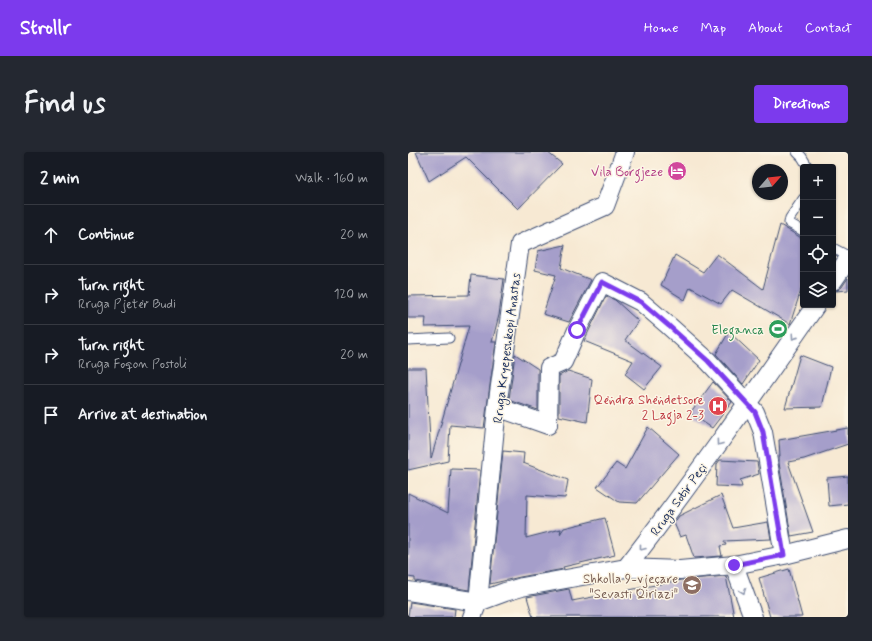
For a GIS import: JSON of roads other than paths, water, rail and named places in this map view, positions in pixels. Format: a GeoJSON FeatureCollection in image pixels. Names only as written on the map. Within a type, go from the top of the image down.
{"type":"FeatureCollection","features":[{"type":"Feature","properties":{"kind":"street","name":"Rruga Kryepeshkopi Anastas"},"geometry":{"type":"LineString","coordinates":[[475,609],[497,407],[520,244],[605,206],[625,152]]}},
{"type":"Feature","properties":{"kind":"street"},"geometry":{"type":"LineString","coordinates":[[836,276],[848,258]]}},
{"type":"Feature","properties":{"kind":"street"},"geometry":{"type":"LineString","coordinates":[[497,407],[548,425],[549,368],[563,362],[577,330],[602,282],[641,302],[708,361],[755,412],[763,432],[784,555]]}},
{"type":"Feature","properties":{"kind":"street","name":"Rruga Sotir Peçi"},"geometry":{"type":"LineString","coordinates":[[626,568],[748,404],[814,308]]}},
{"type":"Feature","properties":{"kind":"street"},"geometry":{"type":"LineString","coordinates":[[408,591],[475,609],[505,592],[522,587],[626,568],[680,570],[734,565],[784,555],[848,539]]}},
{"type":"Feature","properties":{"kind":"street"},"geometry":{"type":"LineString","coordinates":[[734,565],[753,617]]}},
{"type":"Feature","properties":{"kind":"lane"},"geometry":{"type":"LineString","coordinates":[[797,152],[806,164]]}},
{"type":"Feature","properties":{"kind":"lane"},"geometry":{"type":"LineString","coordinates":[[800,203],[790,218],[789,223],[800,229]]}},
{"type":"Feature","properties":{"kind":"lane"},"geometry":{"type":"LineString","coordinates":[[836,250],[848,258]]}},
{"type":"Feature","properties":{"kind":"lane"},"geometry":{"type":"LineString","coordinates":[[408,340],[449,338]]}},
{"type":"Feature","properties":{"kind":"place","name":"Vila Borgjeze"},"geometry":{"type":"Point","coordinates":[677,171]}},
{"type":"Feature","properties":{"kind":"place","name":"Eleganca"},"geometry":{"type":"Point","coordinates":[778,329]}},
{"type":"Feature","properties":{"kind":"place","name":"Qëndra Shëndetsore 2 Lagja 2-3"},"geometry":{"type":"Point","coordinates":[718,406]}},
{"type":"Feature","properties":{"kind":"place","name":"Shkolla 9-vjeçare \"Sevasti Qiriazi\""},"geometry":{"type":"Point","coordinates":[692,585]}}]}
